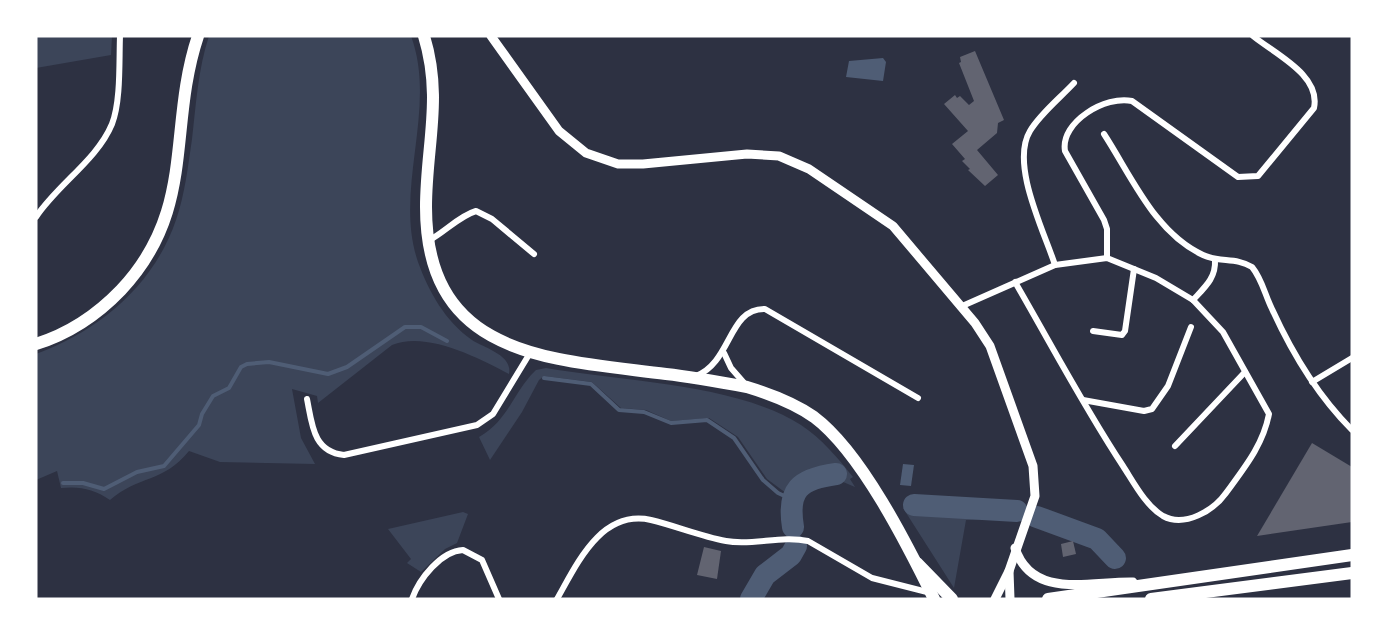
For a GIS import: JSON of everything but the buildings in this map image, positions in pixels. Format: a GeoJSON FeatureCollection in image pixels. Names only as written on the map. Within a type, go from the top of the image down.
{"type":"FeatureCollection","features":[{"type":"Feature","properties":{"kind":"main road"},"geometry":{"type":"LineString","coordinates":[[36,344],[64,333],[111,300],[132,278],[159,237],[173,190],[189,71],[198,36]]}},
{"type":"Feature","properties":{"kind":"main road"},"geometry":{"type":"LineString","coordinates":[[424,36],[432,62],[435,97],[426,200],[428,241],[447,293],[468,321],[490,337],[530,354],[747,387],[771,395],[813,417],[829,431],[864,475],[916,562],[932,596],[951,598]]}},
{"type":"Feature","properties":{"kind":"main road"},"geometry":{"type":"LineString","coordinates":[[1048,599],[1352,555]]}},
{"type":"Feature","properties":{"kind":"main road"},"geometry":{"type":"LineString","coordinates":[[916,562],[930,573],[951,598]]}},
{"type":"Feature","properties":{"kind":"main road"},"geometry":{"type":"LineString","coordinates":[[1151,599],[1352,573]]}},
{"type":"Feature","properties":{"kind":"street"},"geometry":{"type":"LineString","coordinates":[[36,217],[98,146],[112,124],[116,111],[120,36]]}},
{"type":"Feature","properties":{"kind":"street"},"geometry":{"type":"LineString","coordinates":[[490,36],[559,131],[586,153],[618,164],[643,164],[761,153],[795,161],[893,226],[975,323],[990,345],[1033,466],[1035,496],[1015,547],[1009,571],[995,599]]}},
{"type":"Feature","properties":{"kind":"street"},"geometry":{"type":"LineString","coordinates":[[1107,258],[1107,229],[1104,220],[1065,151],[1064,144],[1068,131],[1096,105],[1106,101],[1125,100],[1132,102],[1238,177],[1258,176],[1314,108],[1315,100],[1309,80],[1253,36]]}},
{"type":"Feature","properties":{"kind":"street"},"geometry":{"type":"LineString","coordinates":[[1055,265],[1025,176],[1023,154],[1030,130],[1074,83]]}},
{"type":"Feature","properties":{"kind":"street"},"geometry":{"type":"LineString","coordinates":[[1104,135],[1169,232],[1192,249],[1215,260],[1236,260],[1252,267],[1272,310],[1312,382],[1321,396],[1352,430]]}},
{"type":"Feature","properties":{"kind":"street"},"geometry":{"type":"LineString","coordinates":[[428,241],[445,232],[466,214],[476,211],[492,219],[534,254]]}},
{"type":"Feature","properties":{"kind":"street"},"geometry":{"type":"LineString","coordinates":[[960,307],[1015,282],[1055,265],[1107,258],[1156,278],[1192,300],[1223,332],[1269,414],[1265,434],[1254,456],[1220,501],[1199,516],[1179,520],[1164,516],[1144,497],[1083,400],[1015,282]]}},
{"type":"Feature","properties":{"kind":"street"},"geometry":{"type":"LineString","coordinates":[[1192,300],[1210,282],[1215,260]]}},
{"type":"Feature","properties":{"kind":"street"},"geometry":{"type":"LineString","coordinates":[[1093,331],[1122,335],[1134,269]]}},
{"type":"Feature","properties":{"kind":"street"},"geometry":{"type":"LineString","coordinates":[[692,378],[711,368],[724,352],[738,322],[751,311],[765,309],[918,398]]}},
{"type":"Feature","properties":{"kind":"street"},"geometry":{"type":"LineString","coordinates":[[1083,400],[1144,411],[1152,409],[1168,386],[1191,327]]}},
{"type":"Feature","properties":{"kind":"street"},"geometry":{"type":"LineString","coordinates":[[724,352],[731,368],[747,387]]}},
{"type":"Feature","properties":{"kind":"street"},"geometry":{"type":"LineString","coordinates":[[307,399],[317,441],[329,451],[345,455],[477,425],[493,414],[530,354]]}},
{"type":"Feature","properties":{"kind":"street"},"geometry":{"type":"LineString","coordinates":[[1312,382],[1352,358]]}},
{"type":"Feature","properties":{"kind":"street"},"geometry":{"type":"LineString","coordinates":[[711,368],[717,382],[731,368]]}},
{"type":"Feature","properties":{"kind":"street"},"geometry":{"type":"LineString","coordinates":[[1175,446],[1245,372]]}},
{"type":"Feature","properties":{"kind":"street"},"geometry":{"type":"LineString","coordinates":[[557,599],[584,552],[596,538],[624,520],[642,518],[727,542],[801,540],[880,581],[932,596]]}},
{"type":"Feature","properties":{"kind":"street"},"geometry":{"type":"LineString","coordinates":[[1015,547],[1027,570],[1046,582],[1148,583]]}},
{"type":"Feature","properties":{"kind":"street"},"geometry":{"type":"LineString","coordinates":[[412,599],[415,590],[434,566],[450,553],[463,550],[482,560],[500,599]]}},
{"type":"Feature","properties":{"kind":"street"},"geometry":{"type":"LineString","coordinates":[[1009,571],[1010,599]]}},
{"type":"Feature","properties":{"kind":"shaded area"},"geometry":{"type":"Polygon","coordinates":[[[36,36],[112,36],[111,55],[36,68],[36,36]]]}},
{"type":"Feature","properties":{"kind":"shaded area"},"geometry":{"type":"Polygon","coordinates":[[[209,36],[411,36],[418,64],[420,92],[410,206],[412,234],[418,262],[427,284],[446,315],[472,340],[502,357],[507,362],[509,374],[468,354],[436,344],[421,341],[392,345],[318,403],[317,396],[292,389],[301,438],[315,464],[220,462],[189,451],[170,469],[131,486],[110,500],[87,489],[61,488],[57,471],[36,480],[36,354],[81,332],[102,319],[121,303],[154,265],[166,243],[176,220],[184,190],[200,74],[209,36]]]}},
{"type":"Feature","properties":{"kind":"shaded area"},"geometry":{"type":"Polygon","coordinates":[[[883,58],[886,62],[883,81],[846,77],[849,61],[883,58]]]}},
{"type":"Feature","properties":{"kind":"shaded area"},"geometry":{"type":"Polygon","coordinates":[[[546,368],[712,392],[775,411],[809,430],[823,443],[853,477],[850,479],[855,487],[836,479],[836,471],[816,475],[804,481],[790,496],[767,479],[738,437],[709,418],[671,421],[646,410],[621,408],[592,382],[544,376],[539,380],[522,412],[490,460],[479,437],[502,417],[531,375],[536,370],[546,368]]]}},
{"type":"Feature","properties":{"kind":"shaded area"},"geometry":{"type":"Polygon","coordinates":[[[903,464],[914,465],[911,486],[900,485],[903,464]]]}},
{"type":"Feature","properties":{"kind":"shaded area"},"geometry":{"type":"Polygon","coordinates":[[[903,508],[937,512],[1016,514],[1015,518],[966,520],[954,588],[903,508]]]}},
{"type":"Feature","properties":{"kind":"shaded area"},"geometry":{"type":"Polygon","coordinates":[[[463,512],[468,514],[457,543],[445,549],[421,572],[407,563],[411,559],[388,529],[463,512]]]}},
{"type":"Feature","properties":{"kind":"waterway"},"geometry":{"type":"LineString","coordinates":[[63,483],[83,483],[104,489],[137,472],[164,466],[199,425],[202,414],[213,396],[229,388],[241,367],[247,364],[269,362],[328,374],[347,367],[405,327],[421,327],[447,341]]}},
{"type":"Feature","properties":{"kind":"waterway"},"geometry":{"type":"LineString","coordinates":[[544,378],[591,384],[619,410],[644,412],[671,423],[707,420],[734,438],[763,480],[778,493],[791,499]]}},
{"type":"Feature","properties":{"kind":"waterway"},"geometry":{"type":"LineString","coordinates":[[793,527],[792,504],[798,488],[813,479],[836,474]]}},
{"type":"Feature","properties":{"kind":"waterway"},"geometry":{"type":"LineString","coordinates":[[914,505],[1017,511]]}},
{"type":"Feature","properties":{"kind":"waterway"},"geometry":{"type":"LineString","coordinates":[[1037,517],[1097,539],[1115,558]]}},
{"type":"Feature","properties":{"kind":"waterway"},"geometry":{"type":"LineString","coordinates":[[751,599],[765,575],[791,555],[796,546]]}}]}
